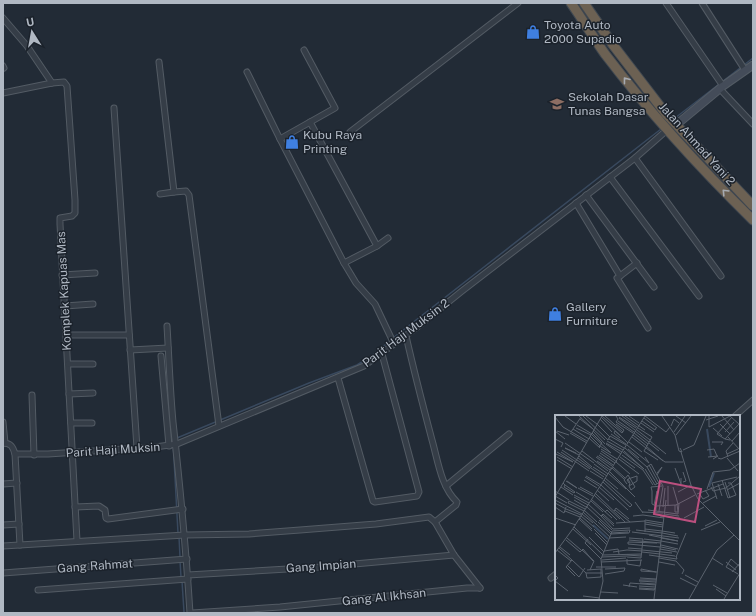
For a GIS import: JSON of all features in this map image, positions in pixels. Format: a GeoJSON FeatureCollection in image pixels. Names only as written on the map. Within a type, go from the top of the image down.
{"type":"FeatureCollection","features":[{"type":"Feature","properties":{"kind":"highway","name":"Jalan Ahmad Yani 2"},"geometry":{"type":"LineString","coordinates":[[571,3],[605,53],[659,122],[753,220]]}},
{"type":"Feature","properties":{"kind":"highway","name":"Jalan Ahmad Yani 2"},"geometry":{"type":"LineString","coordinates":[[584,3],[612,45],[675,125],[753,206]]}},
{"type":"Feature","properties":{"kind":"street"},"geometry":{"type":"LineString","coordinates":[[350,132],[518,3]]}},
{"type":"Feature","properties":{"kind":"street"},"geometry":{"type":"LineString","coordinates":[[666,3],[722,87],[753,124]]}},
{"type":"Feature","properties":{"kind":"street"},"geometry":{"type":"LineString","coordinates":[[675,125],[722,87],[750,69],[702,3]]}},
{"type":"Feature","properties":{"kind":"street"},"geometry":{"type":"LineString","coordinates":[[3,19],[28,46],[52,83],[3,93]]}},
{"type":"Feature","properties":{"kind":"street"},"geometry":{"type":"LineString","coordinates":[[280,139],[335,108],[304,50]]}},
{"type":"Feature","properties":{"kind":"street"},"geometry":{"type":"LineString","coordinates":[[159,62],[174,192]]}},
{"type":"Feature","properties":{"kind":"street"},"geometry":{"type":"LineString","coordinates":[[247,72],[344,263],[356,283],[375,304],[394,344]]}},
{"type":"Feature","properties":{"kind":"street","name":"Komplek Kapuas Mas"},"geometry":{"type":"LineString","coordinates":[[52,83],[64,82],[67,86],[75,200],[75,213],[72,216],[60,218],[77,541]]}},
{"type":"Feature","properties":{"kind":"street"},"geometry":{"type":"LineString","coordinates":[[114,108],[137,448]]}},
{"type":"Feature","properties":{"kind":"street"},"geometry":{"type":"LineString","coordinates":[[310,122],[376,246]]}},
{"type":"Feature","properties":{"kind":"street","name":"Parit Haji Muksin 2"},"geometry":{"type":"LineString","coordinates":[[176,444],[364,366],[406,336],[610,177],[667,130]]}},
{"type":"Feature","properties":{"kind":"street"},"geometry":{"type":"LineString","coordinates":[[634,158],[721,276]]}},
{"type":"Feature","properties":{"kind":"street"},"geometry":{"type":"LineString","coordinates":[[610,177],[699,296]]}},
{"type":"Feature","properties":{"kind":"street"},"geometry":{"type":"LineString","coordinates":[[160,194],[186,191],[189,195],[219,426]]}},
{"type":"Feature","properties":{"kind":"street"},"geometry":{"type":"LineString","coordinates":[[586,195],[654,287]]}},
{"type":"Feature","properties":{"kind":"street"},"geometry":{"type":"LineString","coordinates":[[576,203],[620,276]]}},
{"type":"Feature","properties":{"kind":"street"},"geometry":{"type":"LineString","coordinates":[[344,263],[388,238]]}},
{"type":"Feature","properties":{"kind":"street"},"geometry":{"type":"LineString","coordinates":[[637,263],[617,278],[648,328]]}},
{"type":"Feature","properties":{"kind":"street"},"geometry":{"type":"LineString","coordinates":[[62,275],[95,273]]}},
{"type":"Feature","properties":{"kind":"street"},"geometry":{"type":"LineString","coordinates":[[65,306],[93,304]]}},
{"type":"Feature","properties":{"kind":"street"},"geometry":{"type":"LineString","coordinates":[[167,326],[172,413],[181,509],[185,535],[191,613]]}},
{"type":"Feature","properties":{"kind":"street"},"geometry":{"type":"LineString","coordinates":[[67,335],[129,335]]}},
{"type":"Feature","properties":{"kind":"street"},"geometry":{"type":"LineString","coordinates":[[406,336],[427,421],[446,486],[457,503],[435,522]]}},
{"type":"Feature","properties":{"kind":"street"},"geometry":{"type":"LineString","coordinates":[[130,350],[168,348]]}},
{"type":"Feature","properties":{"kind":"street"},"geometry":{"type":"LineString","coordinates":[[338,378],[373,501],[375,502],[418,496],[419,492],[382,354]]}},
{"type":"Feature","properties":{"kind":"street"},"geometry":{"type":"LineString","coordinates":[[161,356],[168,446]]}},
{"type":"Feature","properties":{"kind":"street"},"geometry":{"type":"LineString","coordinates":[[68,364],[92,364]]}},
{"type":"Feature","properties":{"kind":"street"},"geometry":{"type":"LineString","coordinates":[[69,394],[93,393]]}},
{"type":"Feature","properties":{"kind":"street"},"geometry":{"type":"LineString","coordinates":[[32,395],[34,455]]}},
{"type":"Feature","properties":{"kind":"street"},"geometry":{"type":"LineString","coordinates":[[736,415],[753,400]]}},
{"type":"Feature","properties":{"kind":"street"},"geometry":{"type":"LineString","coordinates":[[3,422],[4,443],[10,444],[15,454],[20,545]]}},
{"type":"Feature","properties":{"kind":"street"},"geometry":{"type":"LineString","coordinates":[[71,423],[92,423]]}},
{"type":"Feature","properties":{"kind":"street"},"geometry":{"type":"LineString","coordinates":[[446,486],[509,434]]}},
{"type":"Feature","properties":{"kind":"street","name":"Parit Haji Muksin"},"geometry":{"type":"LineString","coordinates":[[15,454],[34,455],[168,446],[176,444]]}},
{"type":"Feature","properties":{"kind":"street"},"geometry":{"type":"LineString","coordinates":[[3,484],[17,483]]}},
{"type":"Feature","properties":{"kind":"street"},"geometry":{"type":"LineString","coordinates":[[75,507],[100,506],[105,510],[106,518],[108,519],[181,509]]}},
{"type":"Feature","properties":{"kind":"street"},"geometry":{"type":"LineString","coordinates":[[3,546],[185,535],[249,534],[376,524],[429,517],[435,522],[454,555]]}},
{"type":"Feature","properties":{"kind":"street"},"geometry":{"type":"LineString","coordinates":[[3,525],[19,524]]}},
{"type":"Feature","properties":{"kind":"street","name":"Gang Impian"},"geometry":{"type":"LineString","coordinates":[[38,590],[454,555]]}},
{"type":"Feature","properties":{"kind":"street","name":"Gang Al Ikhsan"},"geometry":{"type":"LineString","coordinates":[[191,613],[280,607],[467,588],[480,588],[454,555]]}},
{"type":"Feature","properties":{"kind":"street","name":"Gang Rahmat"},"geometry":{"type":"LineString","coordinates":[[3,573],[187,559]]}},
{"type":"Feature","properties":{"kind":"street"},"geometry":{"type":"LineString","coordinates":[[551,578],[555,575]]}},
{"type":"Feature","properties":{"kind":"waterway"},"geometry":{"type":"LineString","coordinates":[[675,118],[753,58]]}},
{"type":"Feature","properties":{"kind":"waterway"},"geometry":{"type":"LineString","coordinates":[[393,338],[661,129]]}},
{"type":"Feature","properties":{"kind":"waterway"},"geometry":{"type":"LineString","coordinates":[[177,438],[309,383],[357,365],[390,341]]}},
{"type":"Feature","properties":{"kind":"waterway"},"geometry":{"type":"LineString","coordinates":[[173,440],[178,533]]}},
{"type":"Feature","properties":{"kind":"waterway"},"geometry":{"type":"LineString","coordinates":[[179,537],[180,557]]}},
{"type":"Feature","properties":{"kind":"waterway"},"geometry":{"type":"LineString","coordinates":[[180,561],[181,577]]}},
{"type":"Feature","properties":{"kind":"waterway"},"geometry":{"type":"LineString","coordinates":[[182,581],[184,612]]}},
{"type":"Feature","properties":{"kind":"place","name":"Toyota Auto 2000 Supadio"},"geometry":{"type":"Point","coordinates":[533,32]}},
{"type":"Feature","properties":{"kind":"place","name":"Sekolah Dasar Tunas Bangsa"},"geometry":{"type":"Point","coordinates":[557,104]}},
{"type":"Feature","properties":{"kind":"place","name":"Kubu Raya Printing"},"geometry":{"type":"Point","coordinates":[292,142]}},
{"type":"Feature","properties":{"kind":"place","name":"Gallery Furniture"},"geometry":{"type":"Point","coordinates":[555,314]}}]}
